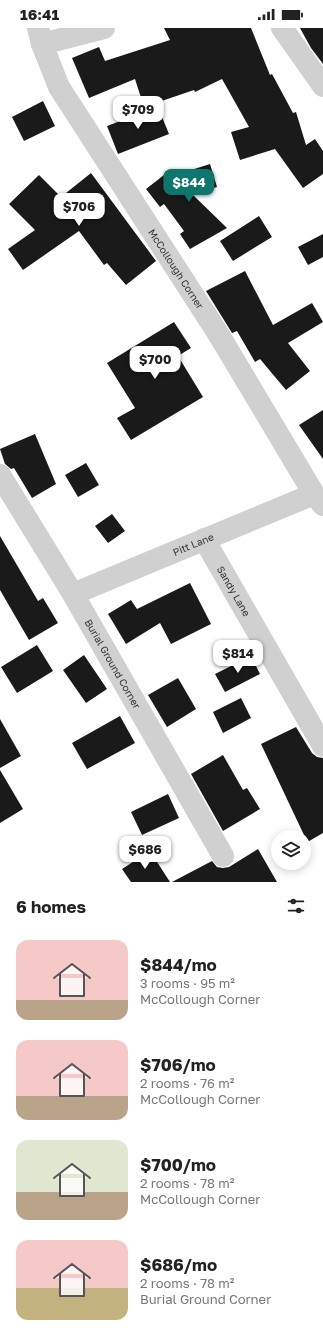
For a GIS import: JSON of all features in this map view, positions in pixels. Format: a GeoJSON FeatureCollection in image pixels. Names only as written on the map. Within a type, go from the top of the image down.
{"type":"FeatureCollection","features":[{"type":"Feature","properties":{"kind":"street"},"geometry":{"type":"LineString","coordinates":[[40,36],[104,28]]}},
{"type":"Feature","properties":{"kind":"street"},"geometry":{"type":"LineString","coordinates":[[282,28],[323,86]]}},
{"type":"Feature","properties":{"kind":"street","name":"McCollough Corner"},"geometry":{"type":"LineString","coordinates":[[40,36],[59,87],[219,335],[318,500]]}},
{"type":"Feature","properties":{"kind":"street","name":"Burial Ground Corner"},"geometry":{"type":"LineString","coordinates":[[0,475],[73,594],[223,856]]}},
{"type":"Feature","properties":{"kind":"street","name":"Pitt Lane"},"geometry":{"type":"LineString","coordinates":[[73,594],[204,539],[318,500]]}},
{"type":"Feature","properties":{"kind":"street","name":"Sandy Lane"},"geometry":{"type":"LineString","coordinates":[[204,539],[323,746]]}},
{"type":"Feature","properties":{"kind":"building"},"geometry":{"type":"Polygon","coordinates":[[[164,28],[251,28],[270,75],[272,74],[293,113],[296,112],[306,145],[315,139],[323,151],[323,174],[303,188],[275,149],[240,160],[231,132],[249,127],[222,79],[195,92],[194,90],[144,107],[135,79],[89,98],[72,58],[99,47],[105,61],[170,40],[164,28]]]}},
{"type":"Feature","properties":{"kind":"building"},"geometry":{"type":"Polygon","coordinates":[[[300,28],[323,28],[323,64],[311,48],[300,28]]]}},
{"type":"Feature","properties":{"kind":"building"},"geometry":{"type":"Polygon","coordinates":[[[43,101],[55,126],[24,141],[12,117],[43,101]]]}},
{"type":"Feature","properties":{"kind":"building"},"geometry":{"type":"Polygon","coordinates":[[[158,107],[169,134],[118,154],[107,126],[158,107]]]}},
{"type":"Feature","properties":{"kind":"building"},"geometry":{"type":"Polygon","coordinates":[[[210,164],[217,187],[192,194],[227,228],[190,249],[180,234],[184,231],[164,204],[160,207],[146,189],[164,175],[166,178],[210,164]]]}},
{"type":"Feature","properties":{"kind":"building"},"geometry":{"type":"Polygon","coordinates":[[[91,173],[156,261],[126,285],[107,263],[104,265],[79,231],[23,270],[8,249],[35,230],[9,204],[39,175],[61,197],[91,173]]]}},
{"type":"Feature","properties":{"kind":"building"},"geometry":{"type":"Polygon","coordinates":[[[259,216],[272,237],[233,261],[220,241],[259,216]]]}},
{"type":"Feature","properties":{"kind":"building"},"geometry":{"type":"Polygon","coordinates":[[[323,234],[323,257],[308,265],[298,247],[323,234]]]}},
{"type":"Feature","properties":{"kind":"building"},"geometry":{"type":"Polygon","coordinates":[[[245,271],[273,325],[312,303],[323,322],[288,343],[310,371],[286,390],[260,359],[255,362],[237,331],[232,333],[206,291],[245,271]]]}},
{"type":"Feature","properties":{"kind":"building"},"geometry":{"type":"Polygon","coordinates":[[[174,322],[191,348],[178,356],[203,397],[131,440],[117,418],[135,408],[107,363],[174,322]]]}},
{"type":"Feature","properties":{"kind":"building"},"geometry":{"type":"Polygon","coordinates":[[[323,410],[323,459],[299,425],[323,410]]]}},
{"type":"Feature","properties":{"kind":"building"},"geometry":{"type":"Polygon","coordinates":[[[35,434],[56,484],[32,498],[14,468],[11,469],[5,464],[0,449],[35,434]]]}},
{"type":"Feature","properties":{"kind":"building"},"geometry":{"type":"Polygon","coordinates":[[[86,463],[99,485],[78,497],[65,475],[86,463]]]}},
{"type":"Feature","properties":{"kind":"building"},"geometry":{"type":"Polygon","coordinates":[[[112,514],[125,531],[108,543],[95,526],[112,514]]]}},
{"type":"Feature","properties":{"kind":"building"},"geometry":{"type":"Polygon","coordinates":[[[0,536],[38,601],[43,598],[58,623],[29,640],[0,590],[0,536]]]}},
{"type":"Feature","properties":{"kind":"building"},"geometry":{"type":"Polygon","coordinates":[[[190,583],[211,624],[171,644],[160,623],[126,644],[108,614],[131,600],[137,609],[190,583]]]}},
{"type":"Feature","properties":{"kind":"building"},"geometry":{"type":"Polygon","coordinates":[[[37,645],[53,671],[17,693],[1,667],[37,645]]]}},
{"type":"Feature","properties":{"kind":"building"},"geometry":{"type":"Polygon","coordinates":[[[84,655],[107,689],[86,703],[63,670],[84,655]]]}},
{"type":"Feature","properties":{"kind":"building"},"geometry":{"type":"Polygon","coordinates":[[[251,656],[260,674],[225,692],[215,674],[251,656]]]}},
{"type":"Feature","properties":{"kind":"building"},"geometry":{"type":"Polygon","coordinates":[[[178,678],[196,709],[167,727],[148,695],[178,678]]]}},
{"type":"Feature","properties":{"kind":"building"},"geometry":{"type":"Polygon","coordinates":[[[241,698],[251,718],[223,733],[213,712],[241,698]]]}},
{"type":"Feature","properties":{"kind":"building"},"geometry":{"type":"Polygon","coordinates":[[[120,716],[135,743],[87,769],[72,743],[120,716]]]}},
{"type":"Feature","properties":{"kind":"building"},"geometry":{"type":"Polygon","coordinates":[[[0,719],[21,756],[0,768],[0,719]]]}},
{"type":"Feature","properties":{"kind":"building"},"geometry":{"type":"Polygon","coordinates":[[[296,727],[312,753],[317,757],[323,758],[323,833],[311,840],[311,830],[302,830],[261,744],[296,727]]]}},
{"type":"Feature","properties":{"kind":"building"},"geometry":{"type":"Polygon","coordinates":[[[223,755],[243,790],[247,788],[260,809],[223,831],[191,774],[223,755]]]}},
{"type":"Feature","properties":{"kind":"building"},"geometry":{"type":"Polygon","coordinates":[[[0,770],[23,809],[0,823],[0,770]]]}},
{"type":"Feature","properties":{"kind":"building"},"geometry":{"type":"Polygon","coordinates":[[[168,794],[179,818],[142,835],[131,812],[168,794]]]}},
{"type":"Feature","properties":{"kind":"building"},"geometry":{"type":"Polygon","coordinates":[[[258,849],[277,882],[172,882],[212,861],[217,867],[229,867],[258,849]]]}},
{"type":"Feature","properties":{"kind":"building"},"geometry":{"type":"Polygon","coordinates":[[[150,851],[170,882],[131,882],[122,869],[150,851]]]}}]}
